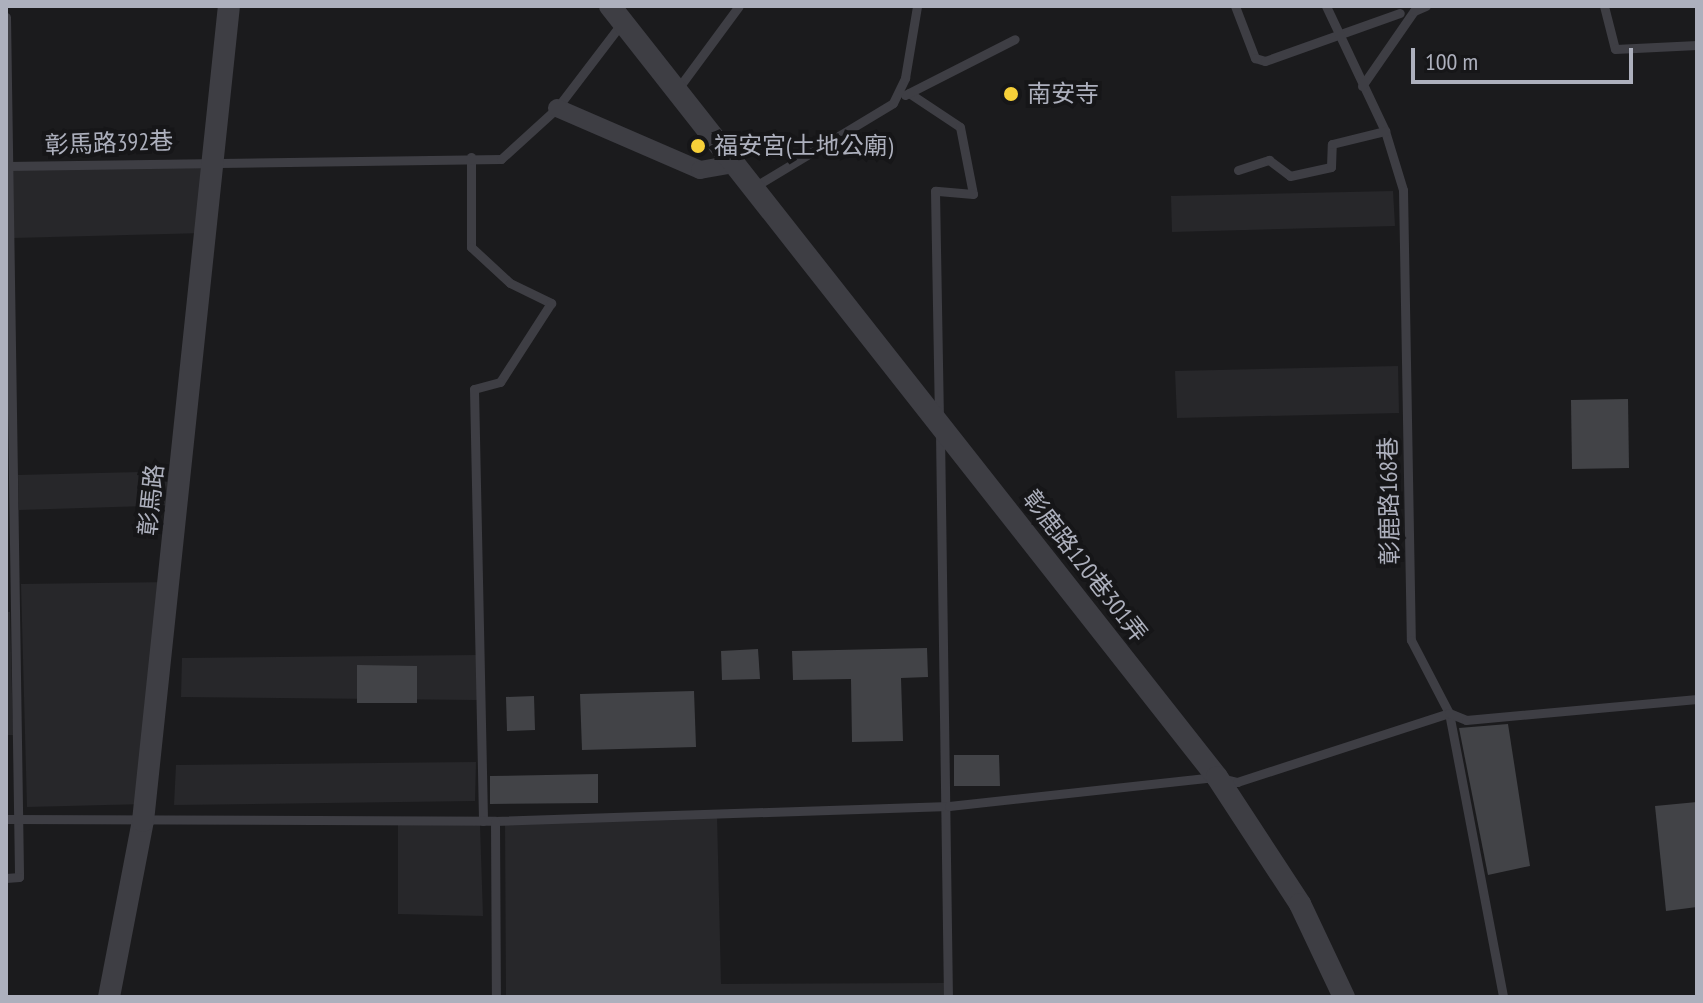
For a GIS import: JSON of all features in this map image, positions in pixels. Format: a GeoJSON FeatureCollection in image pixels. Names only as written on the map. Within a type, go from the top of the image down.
{"type":"FeatureCollection","features":[{"type":"Feature","properties":{"kind":"street","name":"彰馬路"},"geometry":{"type":"LineString","coordinates":[[109,997],[143,821],[229,6]]}},
{"type":"Feature","properties":{"kind":"street","name":"彰鹿路120巷301弄"},"geometry":{"type":"LineString","coordinates":[[616,14],[729,165],[754,187],[1217,777],[1300,904],[1344,997]]}},
{"type":"Feature","properties":{"kind":"street"},"geometry":{"type":"LineString","coordinates":[[557,108],[700,170],[729,165]]}},
{"type":"Feature","properties":{"kind":"lane"},"geometry":{"type":"LineString","coordinates":[[675,93],[739,6]]}},
{"type":"Feature","properties":{"kind":"lane"},"geometry":{"type":"LineString","coordinates":[[894,99],[917,6]]}},
{"type":"Feature","properties":{"kind":"lane"},"geometry":{"type":"LineString","coordinates":[[1235,6],[1259,60],[1400,13]]}},
{"type":"Feature","properties":{"kind":"lane","name":"彰鹿路168巷"},"geometry":{"type":"LineString","coordinates":[[1326,6],[1385,131],[1403,190],[1411,640],[1449,713],[1503,997]]}},
{"type":"Feature","properties":{"kind":"lane"},"geometry":{"type":"LineString","coordinates":[[1362,86],[1414,11],[1426,6]]}},
{"type":"Feature","properties":{"kind":"lane"},"geometry":{"type":"LineString","coordinates":[[1604,6],[1615,49],[1697,45]]}},
{"type":"Feature","properties":{"kind":"lane","name":"彰馬路392巷"},"geometry":{"type":"LineString","coordinates":[[7,166],[214,160],[501,159],[557,108],[616,14]]}},
{"type":"Feature","properties":{"kind":"lane"},"geometry":{"type":"LineString","coordinates":[[6,17],[19,877],[6,878]]}},
{"type":"Feature","properties":{"kind":"lane"},"geometry":{"type":"LineString","coordinates":[[754,187],[894,99],[1015,39]]}},
{"type":"Feature","properties":{"kind":"lane"},"geometry":{"type":"LineString","coordinates":[[909,93],[960,127],[973,194],[935,191],[949,806],[948,997]]}},
{"type":"Feature","properties":{"kind":"lane"},"geometry":{"type":"LineString","coordinates":[[1238,170],[1269,160],[1290,176],[1331,167],[1332,144],[1385,131]]}},
{"type":"Feature","properties":{"kind":"lane"},"geometry":{"type":"LineString","coordinates":[[471,157],[471,247],[510,283],[551,303],[500,382],[474,389],[483,821]]}},
{"type":"Feature","properties":{"kind":"lane"},"geometry":{"type":"LineString","coordinates":[[6,819],[495,821],[949,806],[1217,777],[1237,782],[1449,713],[1466,720],[1697,699]]}},
{"type":"Feature","properties":{"kind":"lane"},"geometry":{"type":"LineString","coordinates":[[495,821],[496,997]]}},
{"type":"Feature","properties":{"kind":"shaded area"},"geometry":{"type":"Polygon","coordinates":[[[212,160],[205,233],[13,238],[12,166],[212,160]]]}},
{"type":"Feature","properties":{"kind":"shaded area"},"geometry":{"type":"Polygon","coordinates":[[[1393,191],[1395,226],[1172,232],[1171,196],[1393,191]]]}},
{"type":"Feature","properties":{"kind":"shaded area"},"geometry":{"type":"Polygon","coordinates":[[[1398,366],[1399,413],[1177,418],[1175,371],[1398,366]]]}},
{"type":"Feature","properties":{"kind":"shaded area"},"geometry":{"type":"Polygon","coordinates":[[[181,471],[178,505],[19,510],[18,475],[181,471]]]}},
{"type":"Feature","properties":{"kind":"shaded area"},"geometry":{"type":"Polygon","coordinates":[[[173,582],[146,804],[27,807],[21,584],[173,582]]]}},
{"type":"Feature","properties":{"kind":"shaded area"},"geometry":{"type":"Polygon","coordinates":[[[6,612],[10,612],[13,735],[6,735],[6,612]]]}},
{"type":"Feature","properties":{"kind":"shaded area"},"geometry":{"type":"Polygon","coordinates":[[[477,655],[477,700],[181,697],[182,658],[477,655]]]}},
{"type":"Feature","properties":{"kind":"shaded area"},"geometry":{"type":"Polygon","coordinates":[[[476,762],[475,801],[174,805],[176,765],[476,762]]]}},
{"type":"Feature","properties":{"kind":"shaded area"},"geometry":{"type":"Polygon","coordinates":[[[717,815],[721,984],[946,983],[946,997],[506,997],[505,819],[717,815]]]}},
{"type":"Feature","properties":{"kind":"shaded area"},"geometry":{"type":"Polygon","coordinates":[[[398,825],[480,825],[483,916],[398,914],[398,825]]]}},
{"type":"Feature","properties":{"kind":"building"},"geometry":{"type":"Polygon","coordinates":[[[1628,399],[1629,468],[1572,469],[1571,400],[1628,399]]]}},
{"type":"Feature","properties":{"kind":"building"},"geometry":{"type":"Polygon","coordinates":[[[927,648],[928,677],[901,678],[903,741],[852,742],[851,679],[793,680],[792,651],[927,648]]]}},
{"type":"Feature","properties":{"kind":"building"},"geometry":{"type":"Polygon","coordinates":[[[758,649],[760,679],[722,680],[721,651],[758,649]]]}},
{"type":"Feature","properties":{"kind":"building"},"geometry":{"type":"Polygon","coordinates":[[[357,665],[417,666],[417,703],[357,703],[357,665]]]}},
{"type":"Feature","properties":{"kind":"building"},"geometry":{"type":"Polygon","coordinates":[[[694,691],[696,747],[582,750],[580,694],[694,691]]]}},
{"type":"Feature","properties":{"kind":"building"},"geometry":{"type":"Polygon","coordinates":[[[534,696],[535,730],[507,731],[506,697],[534,696]]]}},
{"type":"Feature","properties":{"kind":"building"},"geometry":{"type":"Polygon","coordinates":[[[1508,724],[1530,866],[1488,875],[1459,728],[1508,724]]]}},
{"type":"Feature","properties":{"kind":"building"},"geometry":{"type":"Polygon","coordinates":[[[954,755],[999,755],[1000,786],[954,786],[954,755]]]}},
{"type":"Feature","properties":{"kind":"building"},"geometry":{"type":"Polygon","coordinates":[[[598,774],[598,803],[490,804],[490,776],[598,774]]]}},
{"type":"Feature","properties":{"kind":"building"},"geometry":{"type":"Polygon","coordinates":[[[1697,802],[1697,907],[1666,911],[1655,806],[1697,802]]]}},
{"type":"Feature","properties":{"kind":"place","name":"南安寺"},"geometry":{"type":"Point","coordinates":[1011,94]}},
{"type":"Feature","properties":{"kind":"place","name":"福安宮(土地公廟)"},"geometry":{"type":"Point","coordinates":[698,146]}}]}
